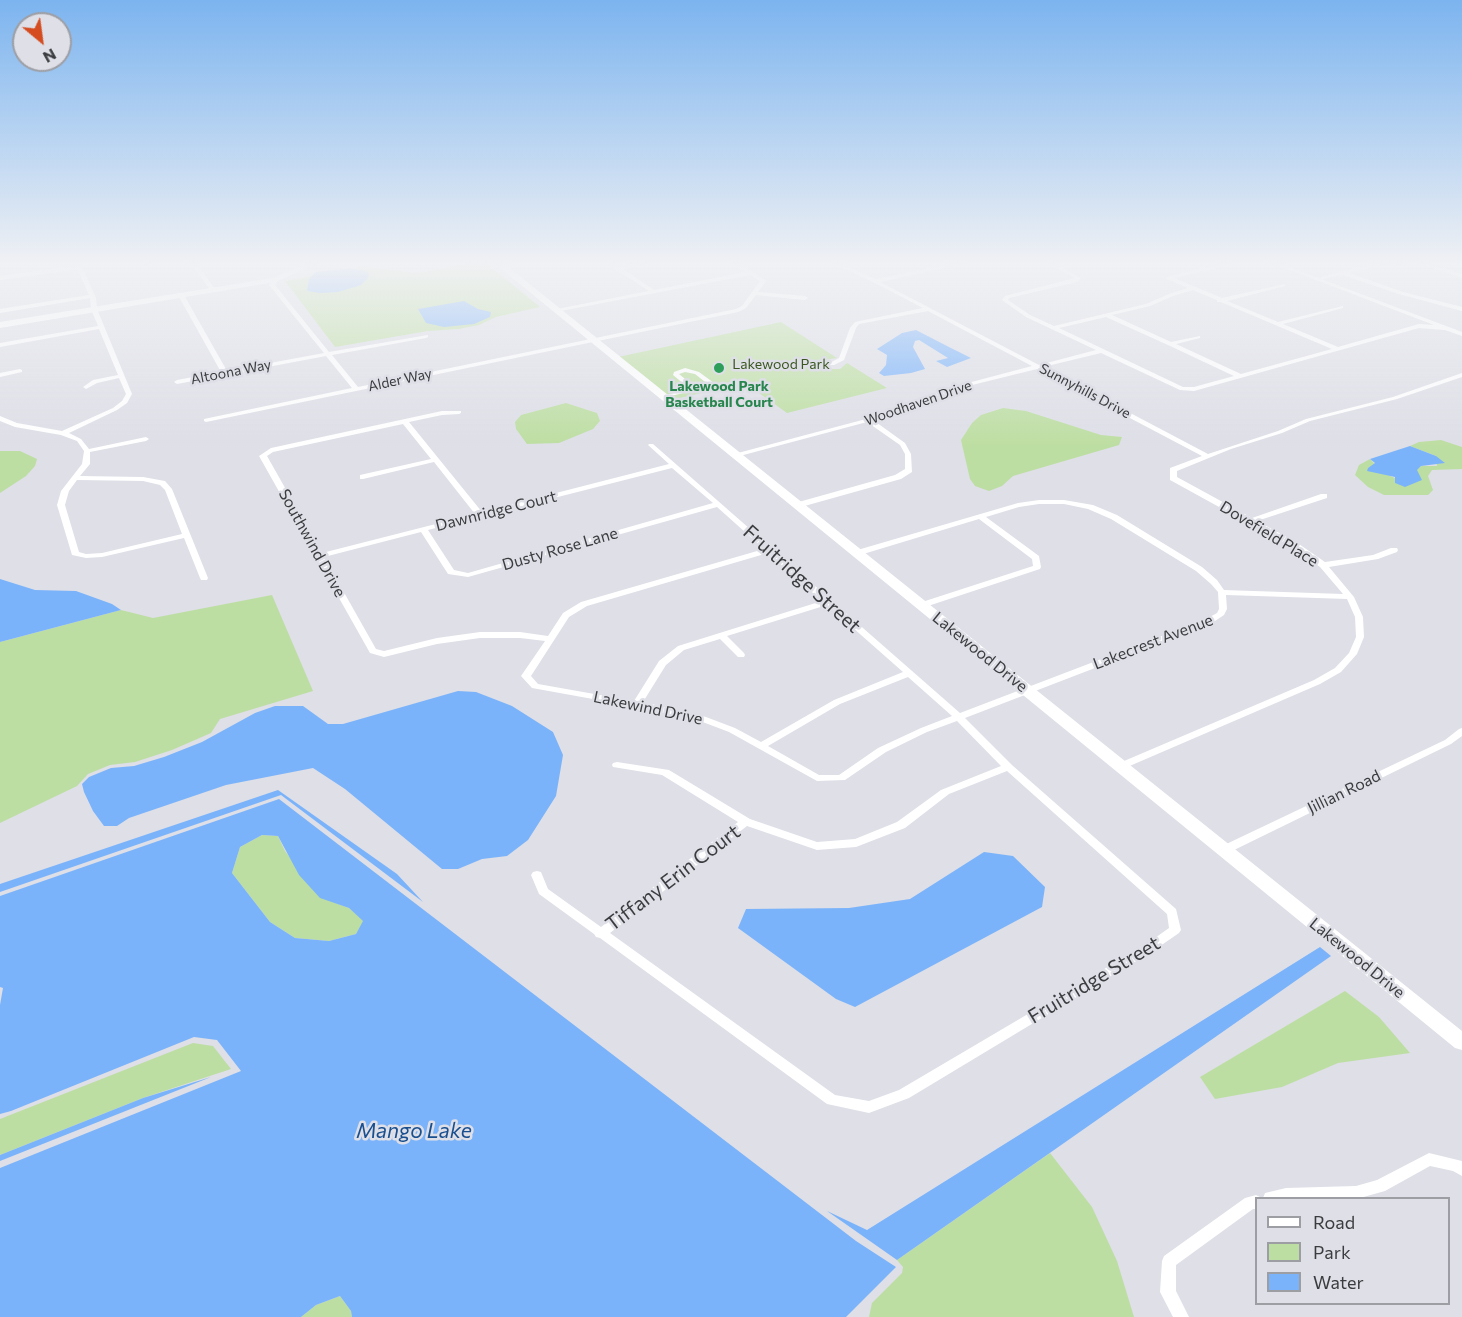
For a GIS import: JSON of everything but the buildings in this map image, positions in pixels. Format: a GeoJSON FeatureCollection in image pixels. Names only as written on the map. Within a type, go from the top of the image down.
{"type":"FeatureCollection","features":[{"type":"Feature","properties":{"kind":"street"},"geometry":{"type":"LineString","coordinates":[[63,433],[125,402],[129,394],[100,323]]}},
{"type":"Feature","properties":{"kind":"street"},"geometry":{"type":"LineString","coordinates":[[197,323],[225,373]]}},
{"type":"Feature","properties":{"kind":"street"},"geometry":{"type":"LineString","coordinates":[[303,323],[356,389]]}},
{"type":"Feature","properties":{"kind":"street","name":"Lakewood Drive"},"geometry":{"type":"LineString","coordinates":[[573,323],[1462,1042]]}},
{"type":"Feature","properties":{"kind":"street","name":"Alder Way"},"geometry":{"type":"LineString","coordinates":[[206,420],[673,323]]}},
{"type":"Feature","properties":{"kind":"street"},"geometry":{"type":"LineString","coordinates":[[832,364],[842,359],[857,323]]}},
{"type":"Feature","properties":{"kind":"street","name":"Sunnyhills Drive"},"geometry":{"type":"LineString","coordinates":[[956,323],[1209,457]]}},
{"type":"Feature","properties":{"kind":"street"},"geometry":{"type":"LineString","coordinates":[[1044,323],[1182,389],[1194,389],[1419,326],[1446,328]]}},
{"type":"Feature","properties":{"kind":"street"},"geometry":{"type":"LineString","coordinates":[[1053,328],[1072,323]]}},
{"type":"Feature","properties":{"kind":"street"},"geometry":{"type":"LineString","coordinates":[[1125,323],[1240,376]]}},
{"type":"Feature","properties":{"kind":"street"},"geometry":{"type":"LineString","coordinates":[[1434,323],[1462,334]]}},
{"type":"Feature","properties":{"kind":"street"},"geometry":{"type":"LineString","coordinates":[[1277,324],[1338,349]]}},
{"type":"Feature","properties":{"kind":"street"},"geometry":{"type":"LineString","coordinates":[[0,345],[102,327]]}},
{"type":"Feature","properties":{"kind":"street","name":"Altoona Way"},"geometry":{"type":"LineString","coordinates":[[177,382],[426,336]]}},
{"type":"Feature","properties":{"kind":"street"},"geometry":{"type":"LineString","coordinates":[[1170,344],[1198,337]]}},
{"type":"Feature","properties":{"kind":"street","name":"Woodhaven Drive"},"geometry":{"type":"LineString","coordinates":[[736,455],[868,420],[966,385],[1100,351]]}},
{"type":"Feature","properties":{"kind":"street"},"geometry":{"type":"LineString","coordinates":[[663,396],[694,389],[712,384],[692,370],[676,373],[675,375],[694,389]]}},
{"type":"Feature","properties":{"kind":"street"},"geometry":{"type":"LineString","coordinates":[[0,375],[20,371]]}},
{"type":"Feature","properties":{"kind":"street","name":"Dovefield Place"},"geometry":{"type":"LineString","coordinates":[[1121,766],[1317,682],[1338,670],[1353,654],[1360,637],[1359,617],[1350,597],[1323,565],[1293,544],[1173,478],[1173,470],[1308,420],[1395,398],[1462,375]]}},
{"type":"Feature","properties":{"kind":"street"},"geometry":{"type":"LineString","coordinates":[[86,387],[95,381],[122,376]]}},
{"type":"Feature","properties":{"kind":"street","name":"Southwind Drive"},"geometry":{"type":"LineString","coordinates":[[459,412],[442,413],[271,450],[263,456],[373,651],[384,654],[437,641],[480,635],[520,635],[549,639]]}},
{"type":"Feature","properties":{"kind":"street"},"geometry":{"type":"LineString","coordinates":[[0,418],[15,424],[63,433],[79,440],[87,451],[86,464],[65,491],[61,505],[75,553],[86,556],[102,555],[187,535]]}},
{"type":"Feature","properties":{"kind":"street"},"geometry":{"type":"LineString","coordinates":[[798,505],[898,477],[909,470],[908,454],[903,444],[868,420]]}},
{"type":"Feature","properties":{"kind":"street"},"geometry":{"type":"LineString","coordinates":[[404,421],[480,515]]}},
{"type":"Feature","properties":{"kind":"street"},"geometry":{"type":"LineString","coordinates":[[87,451],[146,439]]}},
{"type":"Feature","properties":{"kind":"street","name":"Fruitridge Street"},"geometry":{"type":"LineString","coordinates":[[537,876],[543,891],[831,1100],[869,1107],[904,1094],[1149,948],[1175,930],[1172,912],[1008,767],[958,717],[909,673],[651,445]]}},
{"type":"Feature","properties":{"kind":"street"},"geometry":{"type":"LineString","coordinates":[[363,477],[435,460]]}},
{"type":"Feature","properties":{"kind":"street","name":"Dawnridge Court"},"geometry":{"type":"LineString","coordinates":[[319,556],[674,465]]}},
{"type":"Feature","properties":{"kind":"street"},"geometry":{"type":"LineString","coordinates":[[76,478],[143,479],[162,483],[168,489],[204,578]]}},
{"type":"Feature","properties":{"kind":"street"},"geometry":{"type":"LineString","coordinates":[[1251,520],[1323,496]]}},
{"type":"Feature","properties":{"kind":"street","name":"Lakecrest Avenue"},"geometry":{"type":"LineString","coordinates":[[857,553],[1040,502],[1064,502],[1090,507],[1114,517],[1199,569],[1222,592],[1223,609],[1220,615],[1209,621],[1027,690]]}},
{"type":"Feature","properties":{"kind":"street","name":"Dusty Rose Lane"},"geometry":{"type":"LineString","coordinates":[[423,529],[451,572],[468,575],[718,504]]}},
{"type":"Feature","properties":{"kind":"street"},"geometry":{"type":"LineString","coordinates":[[922,605],[1037,567],[1036,558],[981,517]]}},
{"type":"Feature","properties":{"kind":"street","name":"Lakewind Drive"},"geometry":{"type":"LineString","coordinates":[[769,550],[584,604],[566,615],[526,676],[535,686],[703,718],[732,730],[817,778],[841,778],[882,750],[1027,690]]}},
{"type":"Feature","properties":{"kind":"street"},"geometry":{"type":"LineString","coordinates":[[1323,565],[1375,557],[1394,550]]}},
{"type":"Feature","properties":{"kind":"street"},"geometry":{"type":"LineString","coordinates":[[1222,592],[1350,597]]}},
{"type":"Feature","properties":{"kind":"street"},"geometry":{"type":"LineString","coordinates":[[637,704],[662,663],[681,648],[827,602]]}},
{"type":"Feature","properties":{"kind":"street"},"geometry":{"type":"LineString","coordinates":[[721,635],[741,655]]}},
{"type":"Feature","properties":{"kind":"street"},"geometry":{"type":"LineString","coordinates":[[761,746],[837,702],[909,673]]}},
{"type":"Feature","properties":{"kind":"street","name":"Jillian Road"},"geometry":{"type":"LineString","coordinates":[[1224,850],[1448,742],[1462,731]]}},
{"type":"Feature","properties":{"kind":"street"},"geometry":{"type":"LineString","coordinates":[[617,765],[665,772],[746,822],[817,846],[856,843],[901,825],[945,792],[1008,767]]}},
{"type":"Feature","properties":{"kind":"street","name":"Tiffany Erin Court"},"geometry":{"type":"LineString","coordinates":[[600,934],[746,822]]}},
{"type":"Feature","properties":{"kind":"street"},"geometry":{"type":"LineString","coordinates":[[1275,1197],[1356,1193],[1380,1186],[1429,1159],[1457,1166],[1462,1170]]}},
{"type":"Feature","properties":{"kind":"street"},"geometry":{"type":"LineString","coordinates":[[1181,1317],[1168,1292],[1169,1261],[1250,1203],[1255,1202]]}},
{"type":"Feature","properties":{"kind":"green space"},"geometry":{"type":"Polygon","coordinates":[[[317,323],[482,323],[459,329],[428,331],[335,347],[317,323]]]}},
{"type":"Feature","properties":{"kind":"green space","name":"Lakewood Park"},"geometry":{"type":"Polygon","coordinates":[[[774,323],[783,323],[837,358],[823,360],[820,366],[840,369],[847,363],[887,388],[787,413],[745,383],[671,400],[618,357],[774,323]]]}},
{"type":"Feature","properties":{"kind":"green space"},"geometry":{"type":"Polygon","coordinates":[[[566,403],[597,413],[600,421],[593,429],[559,443],[527,444],[516,429],[515,422],[521,415],[566,403]]]}},
{"type":"Feature","properties":{"kind":"green space"},"geometry":{"type":"Polygon","coordinates":[[[1003,408],[1026,411],[1101,435],[1122,437],[1119,445],[1013,476],[1002,486],[989,491],[975,486],[970,479],[961,440],[972,423],[981,415],[1003,408]]]}},
{"type":"Feature","properties":{"kind":"green space"},"geometry":{"type":"Polygon","coordinates":[[[1441,440],[1462,447],[1462,469],[1432,470],[1428,476],[1433,490],[1428,495],[1384,495],[1368,487],[1355,475],[1359,465],[1370,459],[1383,473],[1395,478],[1421,466],[1437,466],[1436,456],[1410,446],[1419,442],[1441,440]]]}},
{"type":"Feature","properties":{"kind":"green space"},"geometry":{"type":"Polygon","coordinates":[[[0,451],[20,451],[37,459],[35,466],[26,476],[0,493],[0,451]]]}},
{"type":"Feature","properties":{"kind":"green space"},"geometry":{"type":"Polygon","coordinates":[[[272,595],[313,691],[220,719],[211,733],[172,750],[135,762],[110,765],[88,774],[77,786],[0,823],[0,642],[121,610],[153,618],[272,595]]]}},
{"type":"Feature","properties":{"kind":"green space"},"geometry":{"type":"Polygon","coordinates":[[[262,835],[278,836],[285,851],[320,897],[349,908],[364,921],[356,934],[329,941],[295,938],[270,922],[232,873],[240,847],[262,835]]]}},
{"type":"Feature","properties":{"kind":"green space"},"geometry":{"type":"Polygon","coordinates":[[[1345,991],[1379,1017],[1410,1053],[1338,1063],[1282,1087],[1215,1099],[1200,1077],[1345,991]]]}},
{"type":"Feature","properties":{"kind":"green space"},"geometry":{"type":"Polygon","coordinates":[[[193,1043],[213,1046],[231,1069],[143,1098],[0,1155],[0,1119],[193,1043]]]}},
{"type":"Feature","properties":{"kind":"green space"},"geometry":{"type":"Polygon","coordinates":[[[1050,1153],[1092,1207],[1117,1261],[1134,1317],[869,1317],[872,1303],[902,1273],[903,1267],[897,1260],[1050,1153]]]}},
{"type":"Feature","properties":{"kind":"green space"},"geometry":{"type":"Polygon","coordinates":[[[340,1296],[351,1311],[352,1317],[301,1317],[316,1305],[340,1296]]]}},
{"type":"Feature","properties":{"kind":"water"},"geometry":{"type":"Polygon","coordinates":[[[428,323],[475,323],[474,324],[444,327],[428,323]]]}},
{"type":"Feature","properties":{"kind":"water"},"geometry":{"type":"Polygon","coordinates":[[[916,330],[971,358],[947,367],[936,361],[948,358],[919,340],[915,341],[913,347],[925,369],[884,376],[879,373],[886,365],[887,355],[877,349],[902,333],[916,330]]]}},
{"type":"Feature","properties":{"kind":"water"},"geometry":{"type":"Polygon","coordinates":[[[1410,446],[1436,456],[1445,463],[1421,466],[1417,470],[1422,480],[1405,487],[1395,483],[1395,477],[1367,471],[1375,463],[1370,459],[1410,446]]]}},
{"type":"Feature","properties":{"kind":"water"},"geometry":{"type":"Polygon","coordinates":[[[0,579],[35,590],[76,591],[112,604],[121,610],[0,642],[0,579]]]}},
{"type":"Feature","properties":{"kind":"water"},"geometry":{"type":"Polygon","coordinates":[[[458,691],[476,692],[512,706],[553,732],[563,755],[556,796],[528,840],[507,856],[482,859],[458,869],[442,869],[345,789],[313,768],[226,785],[129,818],[117,826],[104,826],[93,811],[84,792],[82,784],[89,777],[111,768],[134,766],[164,757],[202,742],[255,713],[275,706],[303,706],[328,724],[343,724],[458,691]]]}},
{"type":"Feature","properties":{"kind":"water"},"geometry":{"type":"Polygon","coordinates":[[[278,790],[397,874],[423,902],[281,795],[0,892],[0,884],[278,790]]]}},
{"type":"Feature","properties":{"kind":"water","name":"Mango Lake"},"geometry":{"type":"Polygon","coordinates":[[[279,799],[856,1241],[896,1267],[846,1317],[352,1317],[351,1311],[340,1296],[316,1305],[301,1317],[0,1317],[0,1168],[241,1071],[217,1040],[194,1037],[0,1114],[0,1005],[3,988],[0,987],[0,896],[279,799]],[[262,835],[240,847],[232,873],[270,922],[295,938],[329,941],[356,934],[363,921],[349,908],[320,898],[299,875],[278,836],[262,835]]]}},
{"type":"Feature","properties":{"kind":"water"},"geometry":{"type":"Polygon","coordinates":[[[984,852],[1013,856],[1045,887],[1042,907],[855,1007],[836,999],[738,928],[746,909],[849,908],[910,899],[984,852]]]}},
{"type":"Feature","properties":{"kind":"water"},"geometry":{"type":"Polygon","coordinates":[[[1320,947],[1331,956],[897,1260],[827,1211],[867,1230],[1320,947]]]}},
{"type":"Feature","properties":{"kind":"water"},"geometry":{"type":"Polygon","coordinates":[[[211,1077],[0,1161],[0,1155],[143,1098],[211,1077]]]}},
{"type":"Feature","properties":{"kind":"place","name":"Lakewood Park Basketball Court"},"geometry":{"type":"Point","coordinates":[719,368]}}]}
